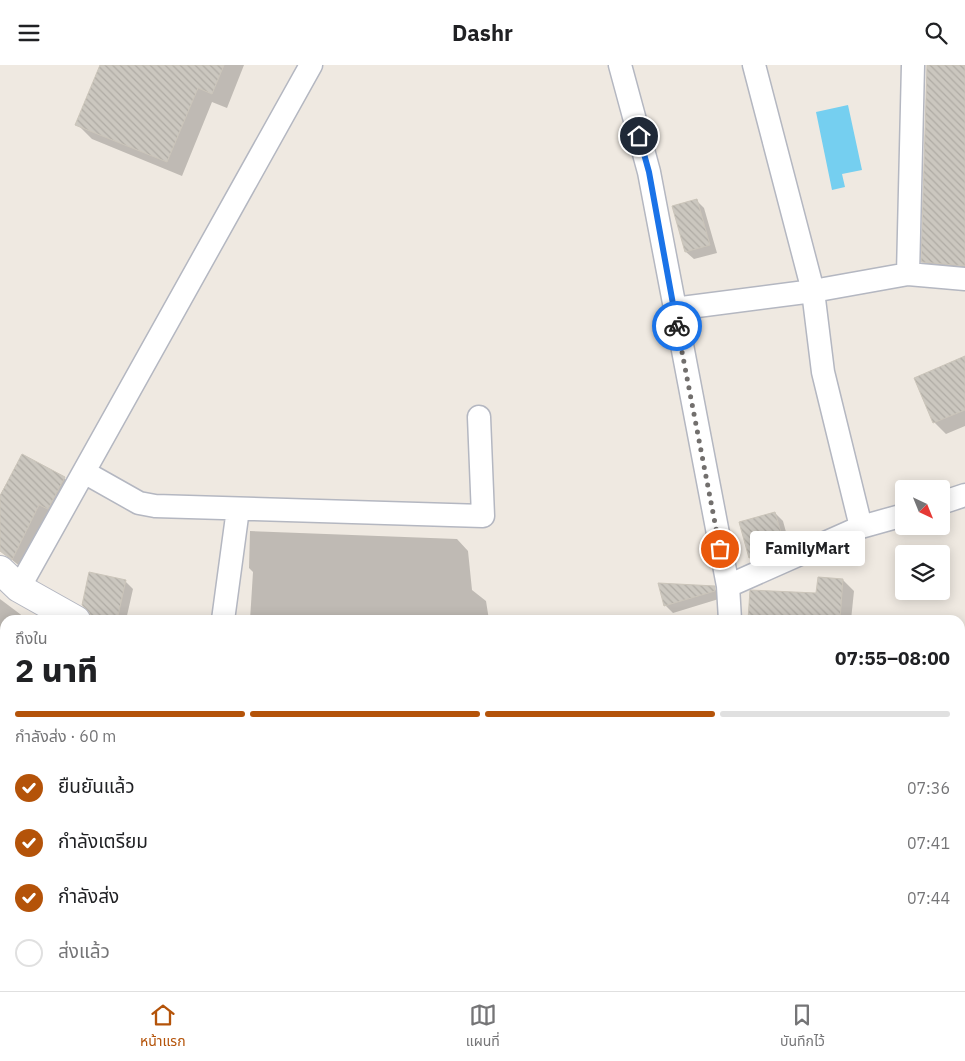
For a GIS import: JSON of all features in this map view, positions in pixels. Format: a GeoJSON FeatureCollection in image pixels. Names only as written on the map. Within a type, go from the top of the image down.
{"type":"FeatureCollection","features":[{"type":"Feature","properties":{"kind":"street"},"geometry":{"type":"LineString","coordinates":[[68,615],[9,579],[84,472],[311,65]]}},
{"type":"Feature","properties":{"kind":"street"},"geometry":{"type":"LineString","coordinates":[[620,65],[649,172],[728,586],[730,615]]}},
{"type":"Feature","properties":{"kind":"street"},"geometry":{"type":"LineString","coordinates":[[754,65],[814,291],[823,372],[861,527]]}},
{"type":"Feature","properties":{"kind":"street"},"geometry":{"type":"LineString","coordinates":[[908,274],[913,65]]}},
{"type":"Feature","properties":{"kind":"street"},"geometry":{"type":"LineString","coordinates":[[674,309],[814,291],[908,274],[965,279]]}},
{"type":"Feature","properties":{"kind":"street"},"geometry":{"type":"LineString","coordinates":[[84,472],[140,503],[155,506],[483,516],[479,417]]}},
{"type":"Feature","properties":{"kind":"street"},"geometry":{"type":"LineString","coordinates":[[950,500],[965,495]]}},
{"type":"Feature","properties":{"kind":"street"},"geometry":{"type":"LineString","coordinates":[[224,615],[238,509]]}},
{"type":"Feature","properties":{"kind":"street"},"geometry":{"type":"LineString","coordinates":[[728,586],[861,527],[895,518]]}},
{"type":"Feature","properties":{"kind":"water"},"geometry":{"type":"Polygon","coordinates":[[[848,105],[862,170],[842,174],[845,187],[832,190],[816,112],[848,105]]]}},
{"type":"Feature","properties":{"kind":"building"},"geometry":{"type":"Polygon","coordinates":[[[100,65],[224,65],[212,94],[198,88],[167,162],[75,125],[100,65]]]}},
{"type":"Feature","properties":{"kind":"building"},"geometry":{"type":"Polygon","coordinates":[[[927,65],[965,65],[965,266],[921,262],[927,65]]]}},
{"type":"Feature","properties":{"kind":"building"},"geometry":{"type":"Polygon","coordinates":[[[697,199],[710,245],[685,252],[672,206],[697,199]]]}},
{"type":"Feature","properties":{"kind":"building"},"geometry":{"type":"Polygon","coordinates":[[[965,356],[965,410],[933,423],[914,378],[965,356]]]}},
{"type":"Feature","properties":{"kind":"building"},"geometry":{"type":"Polygon","coordinates":[[[22,454],[65,477],[48,509],[39,505],[12,560],[0,551],[0,496],[22,454]]]}},
{"type":"Feature","properties":{"kind":"building"},"geometry":{"type":"Polygon","coordinates":[[[775,512],[785,546],[749,558],[739,522],[775,512]]]}},
{"type":"Feature","properties":{"kind":"building"},"geometry":{"type":"Polygon","coordinates":[[[89,572],[126,580],[118,615],[90,615],[82,605],[89,572]]]}},
{"type":"Feature","properties":{"kind":"building"},"geometry":{"type":"Polygon","coordinates":[[[818,577],[843,579],[840,615],[748,615],[750,590],[816,593],[818,577]]]}},
{"type":"Feature","properties":{"kind":"building"},"geometry":{"type":"Polygon","coordinates":[[[658,583],[715,586],[715,591],[664,606],[658,583]]]}},
{"type":"Feature","properties":{"kind":"way so far"},"geometry":{"type":"LineString","coordinates":[[677,326],[720,549]]}},
{"type":"Feature","properties":{"kind":"place","name":"FamilyMart"},"geometry":{"type":"Point","coordinates":[720,549]}},
{"type":"Feature","properties":{"kind":"route"},"geometry":{"type":"LineString","coordinates":[[639,136],[649,172],[677,326]]}}]}
